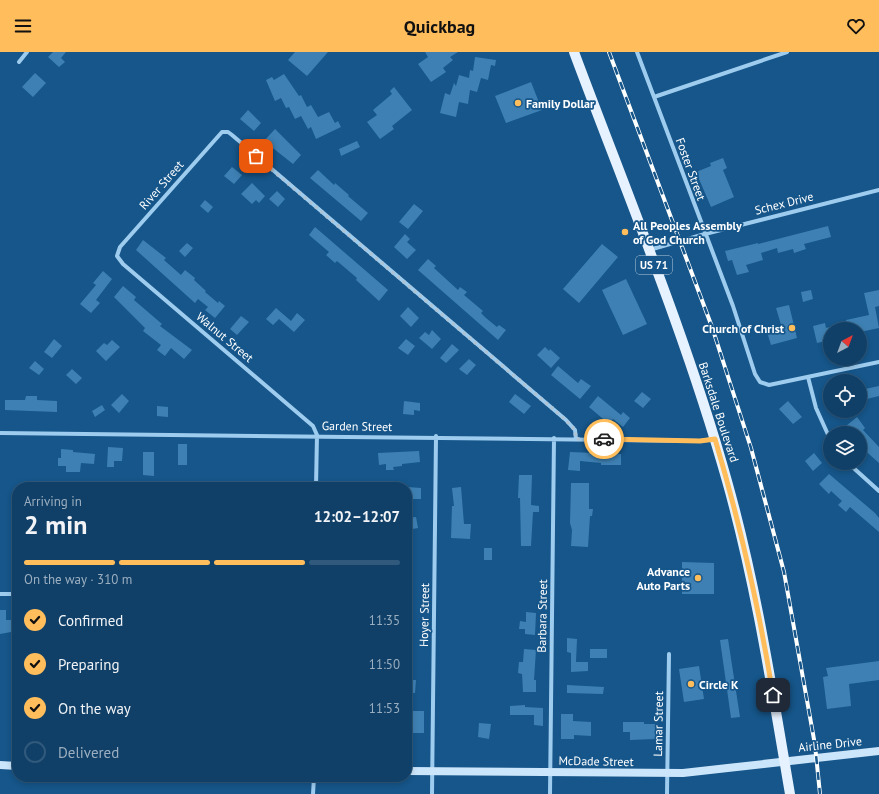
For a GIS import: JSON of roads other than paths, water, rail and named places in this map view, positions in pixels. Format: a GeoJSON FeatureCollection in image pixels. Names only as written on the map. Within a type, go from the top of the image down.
{"type":"FeatureCollection","features":[{"type":"Feature","properties":{"kind":"main road","name":"Barksdale Boulevard"},"geometry":{"type":"LineString","coordinates":[[574,52],[682,340],[715,439],[738,521],[754,592],[790,794]]}},
{"type":"Feature","properties":{"kind":"street"},"geometry":{"type":"LineString","coordinates":[[19,62],[27,52]]}},
{"type":"Feature","properties":{"kind":"street","name":"Foster Street"},"geometry":{"type":"LineString","coordinates":[[637,52],[739,324],[755,374],[760,382],[769,385],[808,377]]}},
{"type":"Feature","properties":{"kind":"street"},"geometry":{"type":"LineString","coordinates":[[654,97],[787,52]]}},
{"type":"Feature","properties":{"kind":"street","name":"River Street"},"geometry":{"type":"LineString","coordinates":[[117,256],[118,250],[125,241],[217,137],[225,132],[232,135],[566,420],[575,430],[576,439]]}},
{"type":"Feature","properties":{"kind":"street","name":"Schex Drive"},"geometry":{"type":"LineString","coordinates":[[649,250],[705,234],[879,190]]}},
{"type":"Feature","properties":{"kind":"street","name":"Walnut Street"},"geometry":{"type":"LineString","coordinates":[[117,256],[123,264],[309,422],[317,435]]}},
{"type":"Feature","properties":{"kind":"street"},"geometry":{"type":"LineString","coordinates":[[824,426],[816,408],[808,377],[879,362]]}},
{"type":"Feature","properties":{"kind":"street","name":"Garden Street"},"geometry":{"type":"LineString","coordinates":[[0,433],[436,436],[700,441],[715,439]]}},
{"type":"Feature","properties":{"kind":"street"},"geometry":{"type":"LineString","coordinates":[[316,482],[317,435]]}},
{"type":"Feature","properties":{"kind":"street","name":"Hoyer Street"},"geometry":{"type":"LineString","coordinates":[[432,794],[436,436]]}},
{"type":"Feature","properties":{"kind":"street","name":"Barbara Street"},"geometry":{"type":"LineString","coordinates":[[550,794],[554,438]]}},
{"type":"Feature","properties":{"kind":"street"},"geometry":{"type":"LineString","coordinates":[[856,470],[879,491]]}},
{"type":"Feature","properties":{"kind":"street"},"geometry":{"type":"LineString","coordinates":[[0,594],[12,594]]}},
{"type":"Feature","properties":{"kind":"street","name":"Lamar Street"},"geometry":{"type":"LineString","coordinates":[[667,794],[669,654]]}},
{"type":"Feature","properties":{"kind":"street","name":"Airline Drive"},"geometry":{"type":"LineString","coordinates":[[785,762],[879,751]]}},
{"type":"Feature","properties":{"kind":"street","name":"McDade Street"},"geometry":{"type":"LineString","coordinates":[[412,770],[667,774],[701,772],[785,762]]}},
{"type":"Feature","properties":{"kind":"street"},"geometry":{"type":"LineString","coordinates":[[0,765],[12,766]]}},
{"type":"Feature","properties":{"kind":"street"},"geometry":{"type":"LineString","coordinates":[[313,794],[314,782]]}},
{"type":"Feature","properties":{"kind":"railway"},"geometry":{"type":"LineString","coordinates":[[609,52],[712,327],[751,448],[784,572],[815,745],[820,794]]}},
{"type":"Feature","properties":{"kind":"place","name":"Family Dollar"},"geometry":{"type":"Point","coordinates":[518,103]}},
{"type":"Feature","properties":{"kind":"place","name":"All Peoples Assembly of God Church"},"geometry":{"type":"Point","coordinates":[625,232]}},
{"type":"Feature","properties":{"kind":"place","name":"Church of Christ"},"geometry":{"type":"Point","coordinates":[792,328]}},
{"type":"Feature","properties":{"kind":"place","name":"Advance Auto Parts"},"geometry":{"type":"Point","coordinates":[698,578]}},
{"type":"Feature","properties":{"kind":"place","name":"Circle K"},"geometry":{"type":"Point","coordinates":[691,684]}}]}
